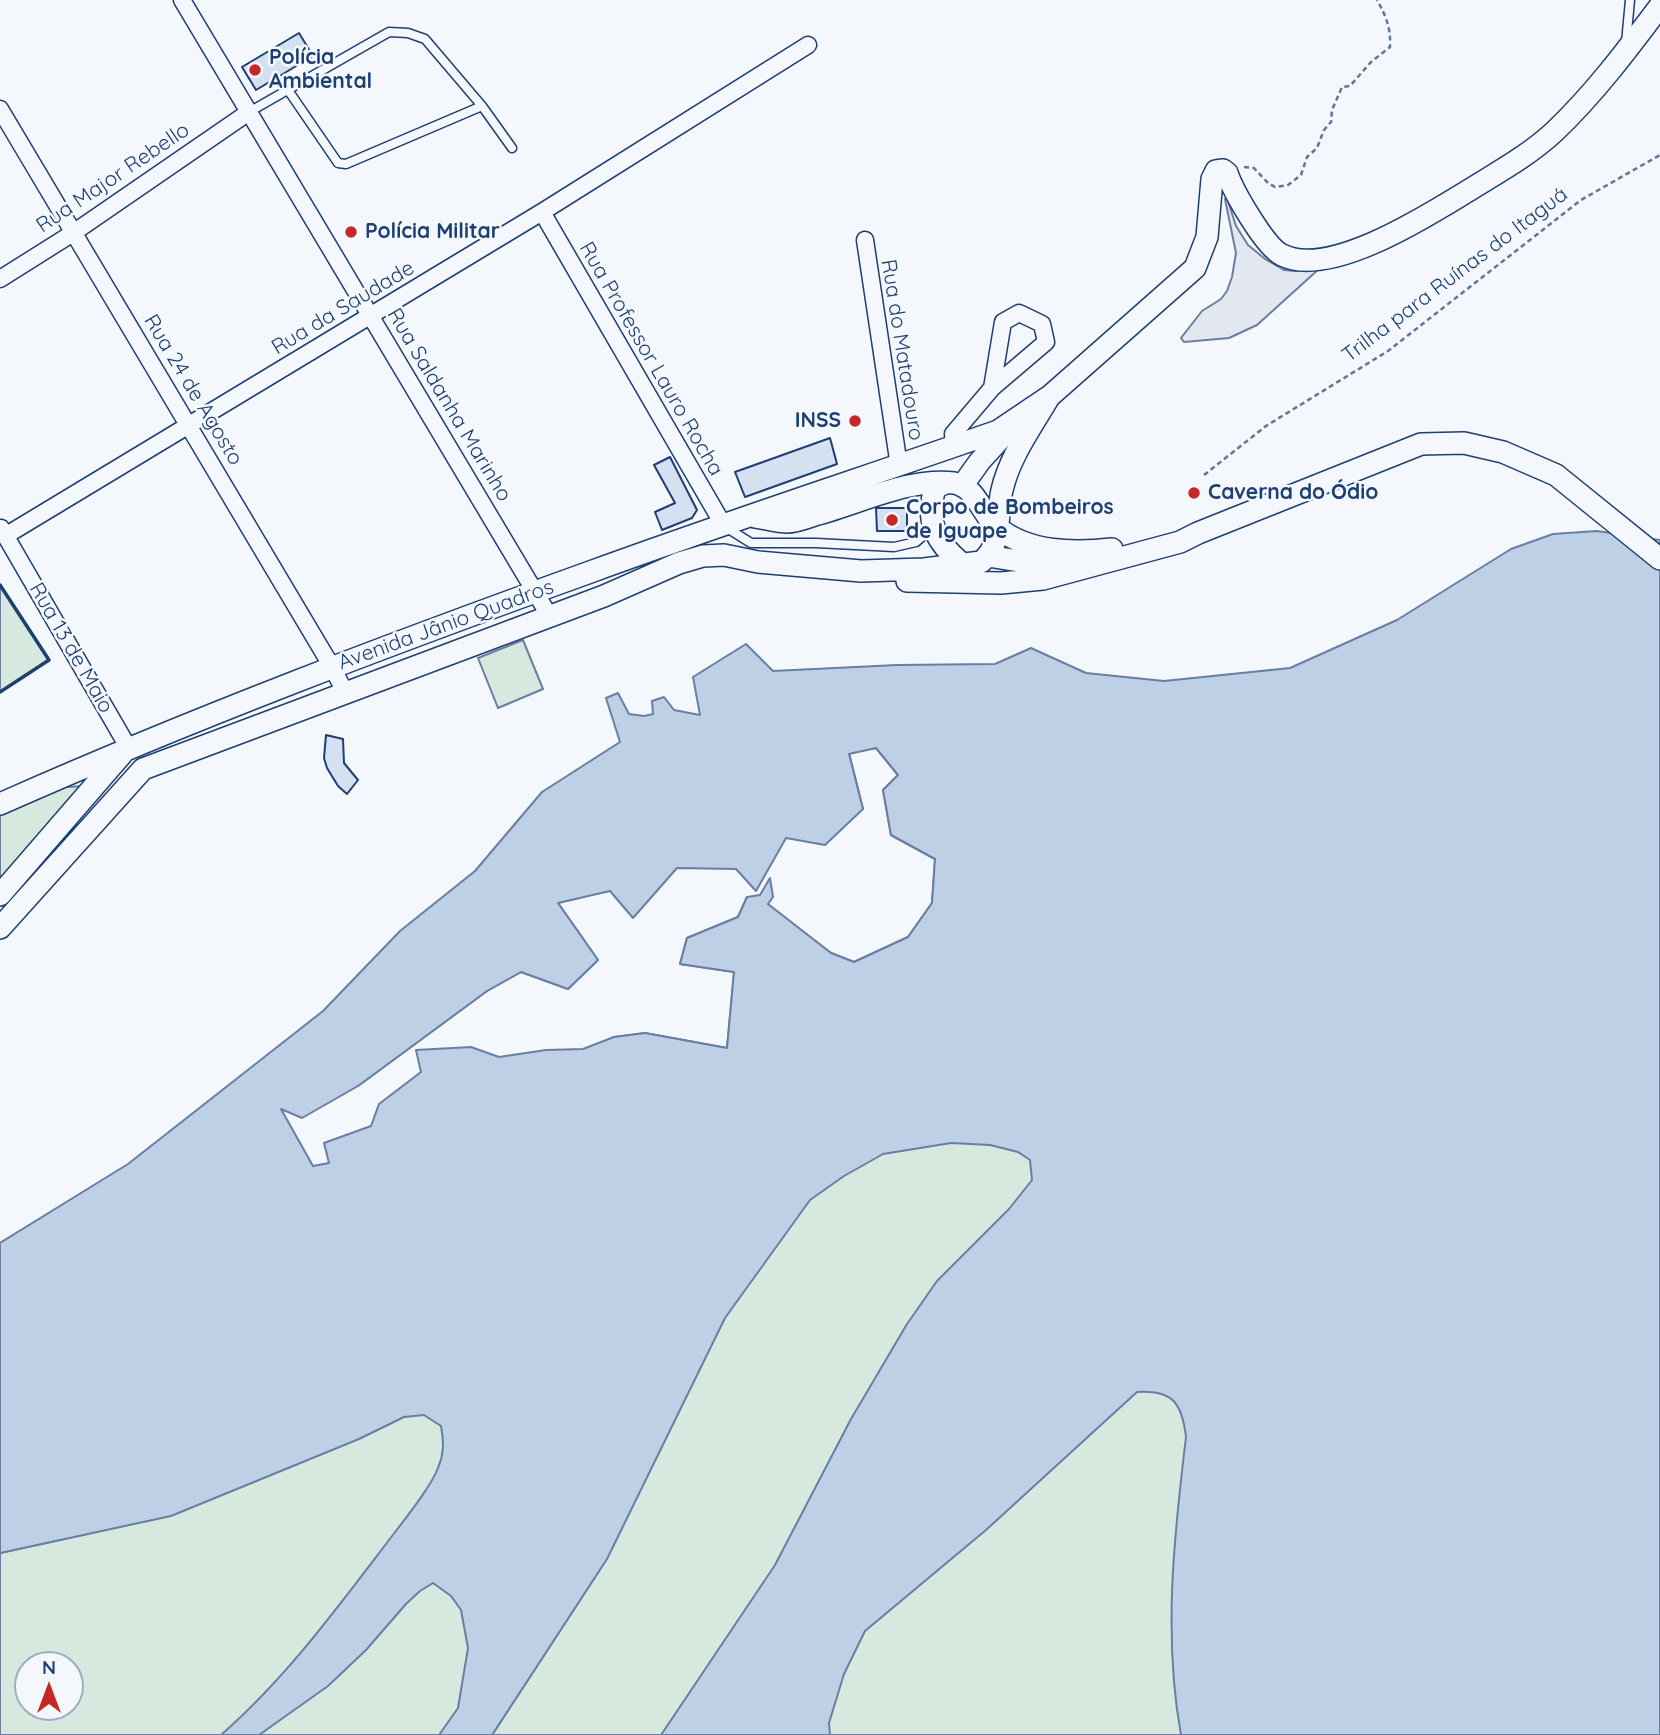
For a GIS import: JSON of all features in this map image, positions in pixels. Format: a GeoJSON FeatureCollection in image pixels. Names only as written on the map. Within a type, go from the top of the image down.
{"type":"FeatureCollection","features":[{"type":"Feature","properties":{"kind":"main road"},"geometry":{"type":"LineString","coordinates":[[962,564],[946,551],[933,527],[930,505],[934,488],[953,485],[980,461],[1024,412],[1050,396],[1195,268],[1207,237],[1213,174],[1219,169],[1223,170],[1268,246],[1280,255],[1296,260],[1328,258],[1406,229],[1527,154],[1576,110],[1626,53],[1660,6]]}},
{"type":"Feature","properties":{"kind":"main road"},"geometry":{"type":"LineString","coordinates":[[860,571],[924,569],[981,562],[988,556],[995,545],[1001,493],[1010,461],[1050,396]]}},
{"type":"Feature","properties":{"kind":"main road","name":"Avenida Jânio Quadros"},"geometry":{"type":"LineString","coordinates":[[0,804],[128,747],[332,667],[592,571],[998,431],[1024,412]]}},
{"type":"Feature","properties":{"kind":"main road"},"geometry":{"type":"LineString","coordinates":[[860,571],[913,582],[1001,583],[1043,579],[1180,542],[1421,444],[1464,443],[1503,452],[1556,475],[1660,559]]}},
{"type":"Feature","properties":{"kind":"main road"},"geometry":{"type":"LineString","coordinates":[[954,446],[980,461],[1001,493]]}},
{"type":"Feature","properties":{"kind":"main road"},"geometry":{"type":"LineString","coordinates":[[752,516],[788,522],[980,461]]}},
{"type":"Feature","properties":{"kind":"main road"},"geometry":{"type":"LineString","coordinates":[[911,485],[953,485],[980,502],[997,527],[1017,539],[1051,549],[1080,552],[1180,542]]}},
{"type":"Feature","properties":{"kind":"main road","name":"Avenida Jânio Quadros"},"geometry":{"type":"LineString","coordinates":[[143,769],[550,617],[679,563],[703,556],[724,555],[794,566],[860,571]]}},
{"type":"Feature","properties":{"kind":"main road"},"geometry":{"type":"LineString","coordinates":[[988,556],[1052,568],[1082,568]]}},
{"type":"Feature","properties":{"kind":"main road"},"geometry":{"type":"LineString","coordinates":[[592,571],[604,596]]}},
{"type":"Feature","properties":{"kind":"main road"},"geometry":{"type":"LineString","coordinates":[[0,895],[128,747]]}},
{"type":"Feature","properties":{"kind":"main road","name":"Rua 13 de Maio"},"geometry":{"type":"LineString","coordinates":[[128,747],[143,769]]}},
{"type":"Feature","properties":{"kind":"main road"},"geometry":{"type":"LineString","coordinates":[[0,928],[143,769]]}},
{"type":"Feature","properties":{"kind":"street","name":"Rua Saldanha Marinho"},"geometry":{"type":"LineString","coordinates":[[182,0],[550,617]]}},
{"type":"Feature","properties":{"kind":"street","name":"Rua da Saudade"},"geometry":{"type":"LineString","coordinates":[[3,531],[190,425],[371,316],[808,45]]}},
{"type":"Feature","properties":{"kind":"street","name":"Rua 24 de Agosto"},"geometry":{"type":"LineString","coordinates":[[0,109],[190,425],[346,694]]}},
{"type":"Feature","properties":{"kind":"street","name":"Rua Major Rebello"},"geometry":{"type":"LineString","coordinates":[[0,279],[73,233],[249,112]]}},
{"type":"Feature","properties":{"kind":"street","name":"Rua Professor Lauro Rocha"},"geometry":{"type":"LineString","coordinates":[[542,212],[724,526]]}},
{"type":"Feature","properties":{"kind":"street","name":"Rua do Matadouro"},"geometry":{"type":"LineString","coordinates":[[865,240],[899,466]]}},
{"type":"Feature","properties":{"kind":"street"},"geometry":{"type":"LineString","coordinates":[[954,446],[953,434],[992,388],[1046,342],[1042,324],[1019,313],[1003,322],[992,388]]}},
{"type":"Feature","properties":{"kind":"street","name":"Rua 13 de Maio"},"geometry":{"type":"LineString","coordinates":[[3,531],[128,747]]}},
{"type":"Feature","properties":{"kind":"lane"},"geometry":{"type":"LineString","coordinates":[[1626,53],[1630,0]]}},
{"type":"Feature","properties":{"kind":"lane"},"geometry":{"type":"LineString","coordinates":[[249,112],[389,32],[408,33],[425,39],[482,106],[512,148]]}},
{"type":"Feature","properties":{"kind":"lane"},"geometry":{"type":"LineString","coordinates":[[288,90],[338,163],[346,164],[482,106]]}},
{"type":"Feature","properties":{"kind":"lane"},"geometry":{"type":"LineString","coordinates":[[724,526],[751,543],[894,547],[916,542],[933,527]]}},
{"type":"Feature","properties":{"kind":"lane"},"geometry":{"type":"LineString","coordinates":[[788,544],[794,566]]}},
{"type":"Feature","properties":{"kind":"path"},"geometry":{"type":"LineString","coordinates":[[1228,178],[1235,169],[1249,166],[1268,183],[1281,188],[1301,175],[1307,157],[1317,148],[1331,122],[1332,110],[1342,87],[1350,86],[1371,62],[1390,47],[1388,21],[1377,0]]}},
{"type":"Feature","properties":{"kind":"path","name":"Trilha para Ruínas do Itaguá"},"geometry":{"type":"LineString","coordinates":[[1204,475],[1266,426],[1388,351],[1581,200],[1660,155]]}},
{"type":"Feature","properties":{"kind":"shaded area"},"geometry":{"type":"Polygon","coordinates":[[[1227,198],[1236,226],[1248,245],[1265,259],[1284,270],[1320,268],[1257,325],[1229,338],[1184,342],[1181,338],[1202,311],[1221,299],[1232,277],[1236,253],[1225,199],[1227,198]]]}},
{"type":"Feature","properties":{"kind":"shaded area"},"geometry":{"type":"Polygon","coordinates":[[[0,585],[49,660],[0,692],[0,585]]]}},
{"type":"Feature","properties":{"kind":"shaded area"},"geometry":{"type":"Polygon","coordinates":[[[523,640],[543,689],[498,708],[478,658],[523,640]]]}},
{"type":"Feature","properties":{"kind":"shaded area"},"geometry":{"type":"Polygon","coordinates":[[[915,698],[1407,1735],[492,1735],[595,1577],[486,1735],[0,1735],[0,1553],[87,1534],[313,1166],[325,1178],[614,1037],[645,1033],[727,1048],[734,972],[680,964],[687,938],[738,917],[747,897],[767,904],[831,953],[854,962],[908,937],[932,903],[935,859],[891,835],[883,790],[898,775],[876,748],[849,753],[863,809],[752,812],[589,895],[558,903],[598,960],[568,989],[521,972],[487,991],[358,1086],[544,876],[915,698]]]}},
{"type":"Feature","properties":{"kind":"shaded area"},"geometry":{"type":"Polygon","coordinates":[[[84,786],[0,881],[0,809],[51,788],[84,786]]]}},
{"type":"Feature","properties":{"kind":"water"},"geometry":{"type":"Polygon","coordinates":[[[1597,531],[1660,540],[1660,1735],[1181,1735],[1173,1661],[1172,1586],[1186,1437],[1182,1415],[1174,1401],[1159,1393],[1137,1392],[986,1530],[865,1631],[844,1674],[829,1723],[830,1735],[661,1735],[775,1565],[851,1419],[907,1324],[937,1281],[1009,1209],[1032,1180],[1030,1160],[1018,1152],[990,1145],[951,1143],[883,1154],[844,1176],[810,1200],[725,1318],[607,1559],[492,1735],[439,1735],[458,1708],[468,1648],[461,1610],[451,1596],[433,1583],[406,1604],[366,1650],[328,1686],[259,1735],[221,1735],[267,1691],[308,1644],[414,1507],[434,1477],[440,1463],[443,1437],[441,1426],[424,1415],[404,1417],[359,1439],[171,1516],[0,1553],[0,1243],[128,1164],[323,1011],[400,931],[475,871],[542,792],[620,742],[606,698],[618,693],[629,714],[653,714],[652,701],[664,697],[674,710],[700,715],[693,677],[746,644],[773,671],[995,664],[1031,648],[1086,673],[1164,681],[1290,668],[1397,620],[1511,549],[1553,534],[1597,531]],[[876,748],[849,754],[863,809],[825,845],[786,838],[756,891],[736,869],[677,868],[633,918],[610,891],[558,903],[598,960],[568,989],[521,972],[487,991],[358,1086],[302,1118],[281,1109],[313,1166],[329,1163],[324,1143],[371,1126],[379,1104],[421,1072],[416,1050],[471,1047],[499,1057],[546,1050],[583,1049],[614,1037],[645,1033],[727,1048],[734,972],[680,964],[687,938],[738,917],[747,897],[760,895],[770,878],[773,897],[768,904],[831,953],[854,962],[908,937],[932,903],[935,859],[891,835],[883,790],[898,775],[876,748]]]}},
{"type":"Feature","properties":{"kind":"building"},"geometry":{"type":"Polygon","coordinates":[[[299,33],[313,56],[256,90],[242,67],[299,33]]]}},
{"type":"Feature","properties":{"kind":"building"},"geometry":{"type":"Polygon","coordinates":[[[830,438],[837,464],[745,497],[735,472],[830,438]]]}},
{"type":"Feature","properties":{"kind":"building"},"geometry":{"type":"Polygon","coordinates":[[[670,457],[697,510],[692,518],[662,530],[655,512],[675,503],[654,465],[670,457]]]}},
{"type":"Feature","properties":{"kind":"building","name":"Corpo de Bombeiros de Iguape"},"geometry":{"type":"Polygon","coordinates":[[[876,508],[907,508],[907,531],[877,531],[876,508]]]}},
{"type":"Feature","properties":{"kind":"building"},"geometry":{"type":"Polygon","coordinates":[[[326,735],[343,739],[344,763],[358,780],[347,794],[338,786],[327,768],[324,758],[326,735]]]}},
{"type":"Feature","properties":{"kind":"wall"},"geometry":{"type":"LineString","coordinates":[[0,585],[49,660],[0,692]]}},
{"type":"Feature","properties":{"kind":"place","name":"Polícia Ambiental"},"geometry":{"type":"Point","coordinates":[255,70]}},
{"type":"Feature","properties":{"kind":"place","name":"Polícia Militar"},"geometry":{"type":"Point","coordinates":[351,232]}},
{"type":"Feature","properties":{"kind":"place","name":"INSS"},"geometry":{"type":"Point","coordinates":[855,421]}},
{"type":"Feature","properties":{"kind":"place","name":"Caverna do Ódio"},"geometry":{"type":"Point","coordinates":[1194,493]}},
{"type":"Feature","properties":{"kind":"place","name":"Corpo de Bombeiros de Iguape"},"geometry":{"type":"Point","coordinates":[892,520]}}]}
